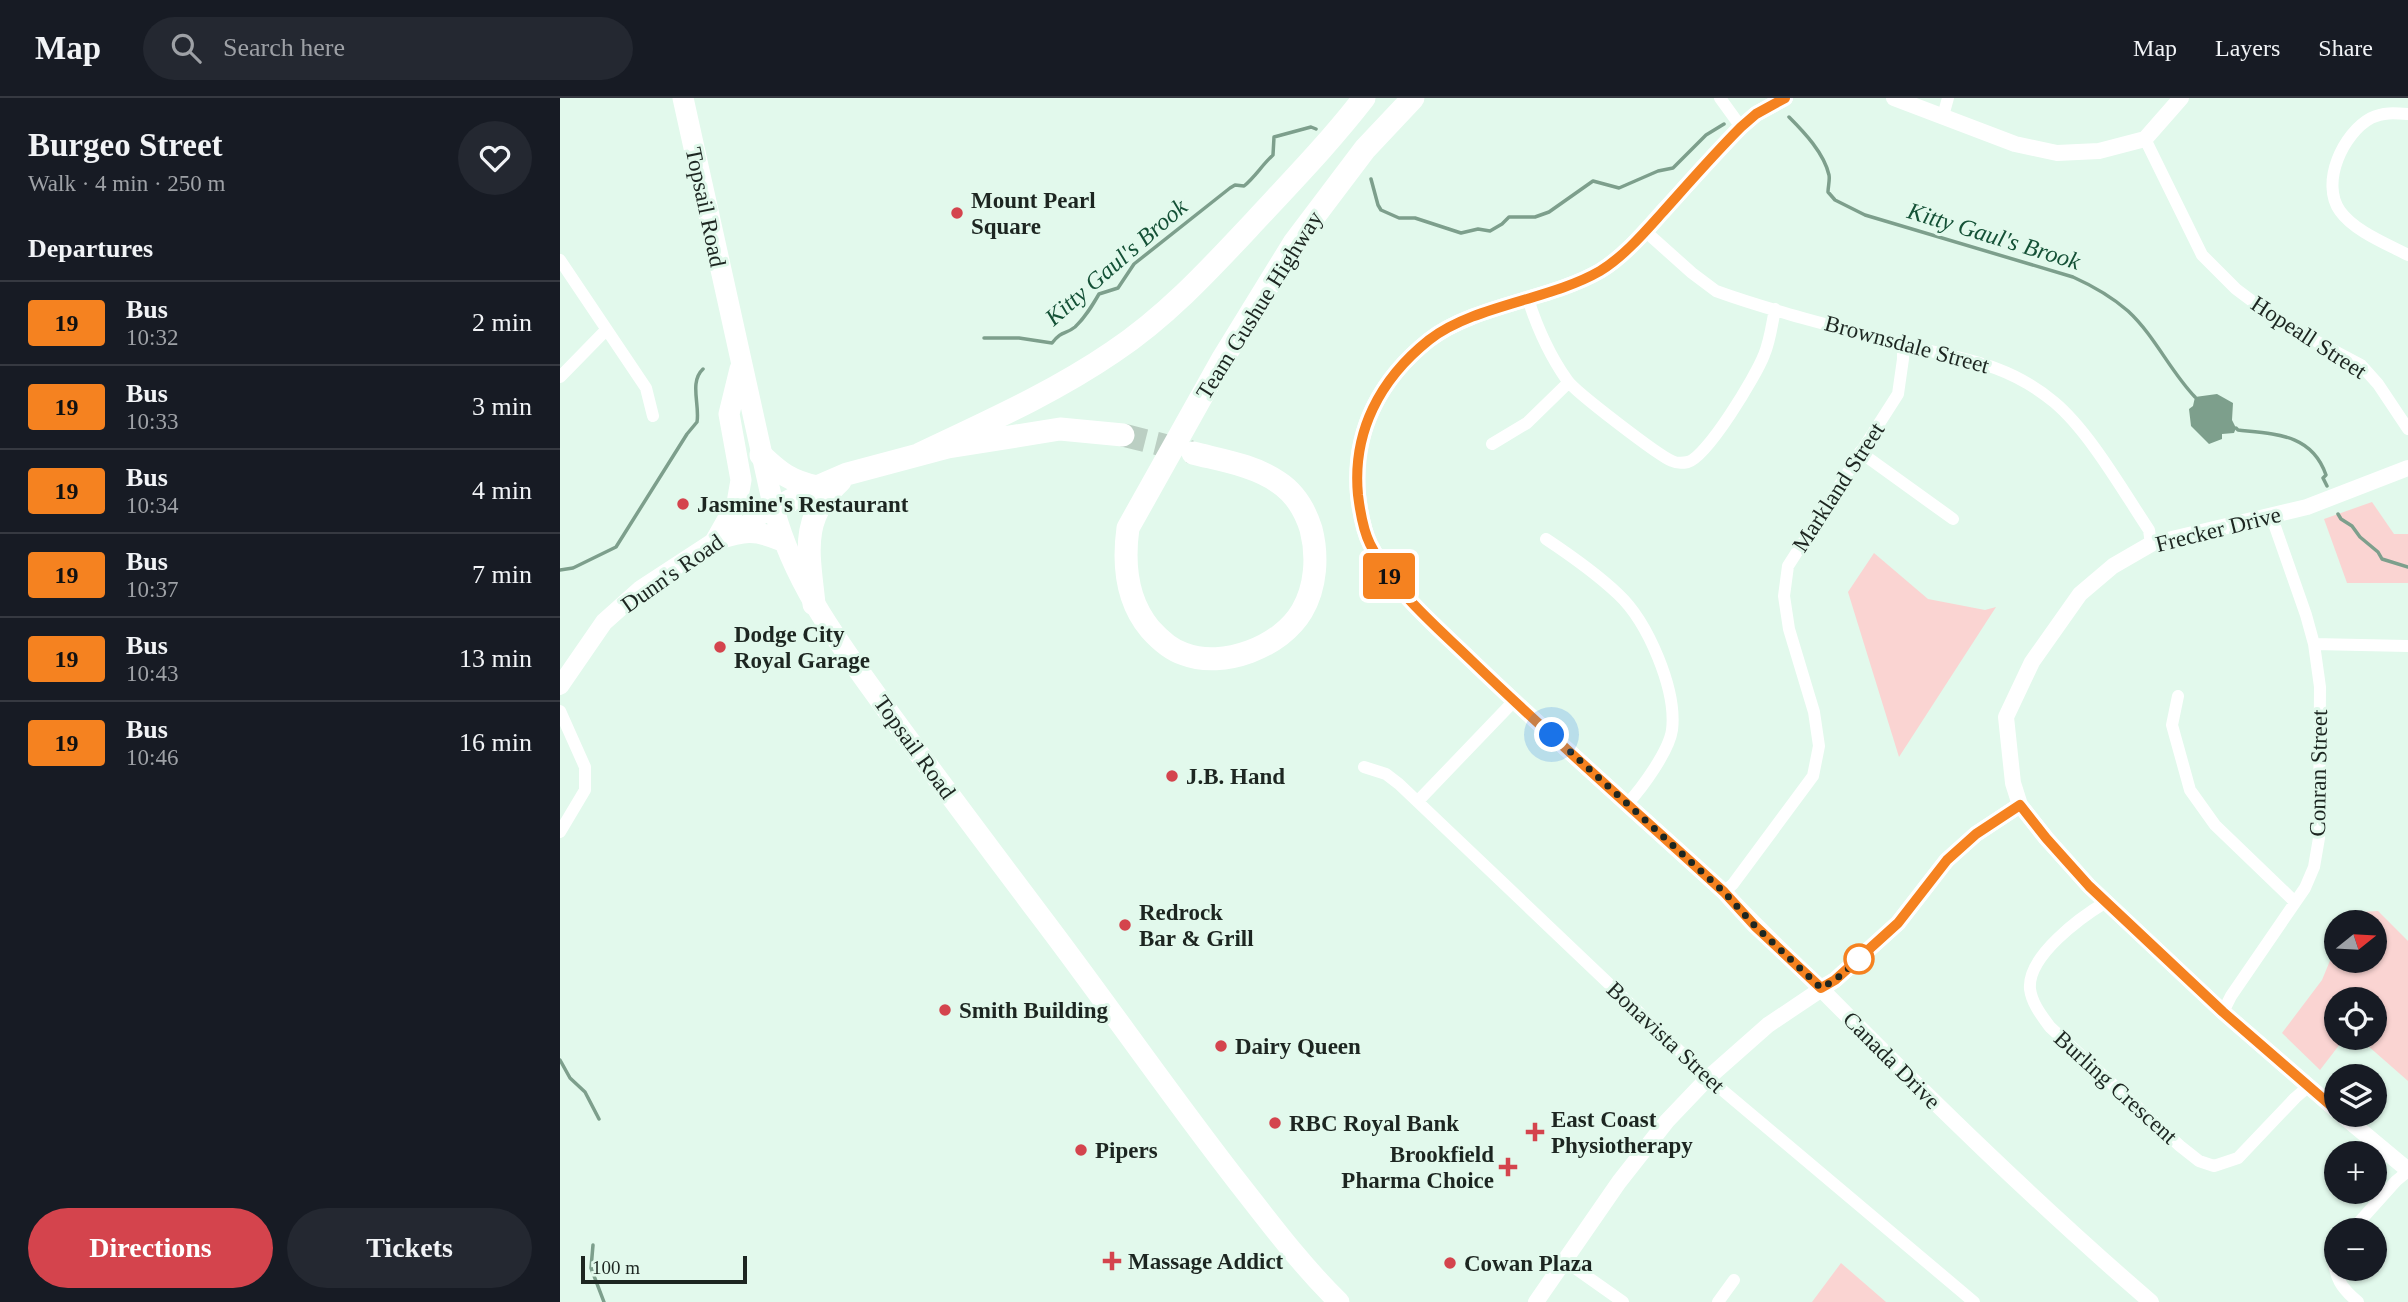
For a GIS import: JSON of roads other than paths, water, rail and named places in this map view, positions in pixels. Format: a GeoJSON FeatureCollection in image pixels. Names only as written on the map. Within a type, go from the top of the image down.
{"type":"FeatureCollection","features":[{"type":"Feature","properties":{"kind":"highway"},"geometry":{"type":"LineString","coordinates":[[920,454],[1061,384],[1139,334],[1210,269],[1321,152],[1364,98]]}},
{"type":"Feature","properties":{"kind":"highway","name":"Team Gushue Highway"},"geometry":{"type":"LineString","coordinates":[[1192,453],[1241,465],[1276,480],[1294,495],[1308,518],[1315,547],[1315,570],[1310,594],[1301,613],[1279,636],[1265,645],[1232,656],[1210,658],[1183,654],[1152,631],[1131,596],[1126,565],[1128,528],[1222,360],[1266,288],[1329,195],[1365,149],[1413,98]]}},
{"type":"Feature","properties":{"kind":"highway"},"geometry":{"type":"LineString","coordinates":[[774,509],[847,474],[920,454],[1060,429],[1123,435]]}},
{"type":"Feature","properties":{"kind":"highway"},"geometry":{"type":"LineString","coordinates":[[761,455],[783,475],[799,483],[817,487]]}},
{"type":"Feature","properties":{"kind":"highway"},"geometry":{"type":"LineString","coordinates":[[814,604],[808,546],[809,529],[817,507],[847,474]]}},
{"type":"Feature","properties":{"kind":"main road","name":"Topsail Road"},"geometry":{"type":"LineString","coordinates":[[683,98],[782,541],[814,604],[907,738],[1197,1129],[1282,1240],[1339,1302]]}},
{"type":"Feature","properties":{"kind":"main road"},"geometry":{"type":"LineString","coordinates":[[716,540],[737,503],[741,481],[729,414],[741,363]]}},
{"type":"Feature","properties":{"kind":"main road","name":"Dunn's Road"},"geometry":{"type":"LineString","coordinates":[[560,686],[604,622],[641,589],[716,540],[774,509]]}},
{"type":"Feature","properties":{"kind":"main road"},"geometry":{"type":"LineString","coordinates":[[716,540],[743,532],[757,532],[782,541]]}},
{"type":"Feature","properties":{"kind":"street"},"geometry":{"type":"LineString","coordinates":[[1720,98],[1741,127]]}},
{"type":"Feature","properties":{"kind":"street","name":"Canada Drive"},"geometry":{"type":"LineString","coordinates":[[1785,98],[1756,114],[1741,127],[1645,231],[1600,271],[1470,319],[1432,338],[1398,367],[1378,397],[1363,435],[1356,469],[1359,506],[1368,541],[1385,570],[1410,601],[1514,701],[1724,892],[1919,1088],[2092,1251],[2151,1302]]}},
{"type":"Feature","properties":{"kind":"street"},"geometry":{"type":"LineString","coordinates":[[1894,98],[2015,144],[2057,153],[2099,151],[2145,139],[2181,98]]}},
{"type":"Feature","properties":{"kind":"street"},"geometry":{"type":"LineString","coordinates":[[1943,116],[1948,98]]}},
{"type":"Feature","properties":{"kind":"street"},"geometry":{"type":"LineString","coordinates":[[2408,114],[2390,112],[2370,119],[2353,134],[2334,164],[2332,192],[2340,211],[2364,232],[2408,255]]}},
{"type":"Feature","properties":{"kind":"street","name":"Hopeall Street"},"geometry":{"type":"LineString","coordinates":[[2145,139],[2202,255],[2236,289],[2280,322],[2361,365],[2378,384],[2408,429]]}},
{"type":"Feature","properties":{"kind":"street","name":"Brownsdale Street"},"geometry":{"type":"LineString","coordinates":[[1645,231],[1716,291],[1903,344],[1970,358],[2009,372],[2053,402],[2077,425],[2149,530],[2151,544]]}},
{"type":"Feature","properties":{"kind":"street"},"geometry":{"type":"LineString","coordinates":[[560,260],[646,388],[653,415]]}},
{"type":"Feature","properties":{"kind":"street"},"geometry":{"type":"LineString","coordinates":[[1528,299],[1534,319],[1568,383],[1652,449],[1671,461],[1689,462],[1708,447],[1748,386],[1764,356],[1775,309]]}},
{"type":"Feature","properties":{"kind":"street"},"geometry":{"type":"LineString","coordinates":[[560,377],[606,330]]}},
{"type":"Feature","properties":{"kind":"street","name":"Markland Street"},"geometry":{"type":"LineString","coordinates":[[1724,892],[1813,776],[1819,746],[1814,712],[1789,628],[1784,596],[1788,566],[1898,394],[1903,344]]}},
{"type":"Feature","properties":{"kind":"street"},"geometry":{"type":"LineString","coordinates":[[1492,444],[1527,424],[1568,383]]}},
{"type":"Feature","properties":{"kind":"street"},"geometry":{"type":"LineString","coordinates":[[1860,452],[1953,519]]}},
{"type":"Feature","properties":{"kind":"street","name":"Frecker Drive"},"geometry":{"type":"LineString","coordinates":[[2324,1099],[2223,1012],[2106,902],[2046,838],[2020,805],[2012,783],[2006,717],[2032,662],[2080,594],[2113,565],[2151,544],[2318,503],[2408,468]]}},
{"type":"Feature","properties":{"kind":"street","name":"Conran Street"},"geometry":{"type":"LineString","coordinates":[[2223,1012],[2231,996],[2305,888],[2314,867],[2319,838],[2320,687],[2314,645],[2271,515]]}},
{"type":"Feature","properties":{"kind":"street"},"geometry":{"type":"LineString","coordinates":[[1546,539],[1620,595],[1649,636],[1665,673],[1672,709],[1672,733],[1658,761],[1628,803]]}},
{"type":"Feature","properties":{"kind":"street"},"geometry":{"type":"LineString","coordinates":[[2314,645],[2408,646]]}},
{"type":"Feature","properties":{"kind":"street"},"geometry":{"type":"LineString","coordinates":[[2178,696],[2172,725],[2190,790],[2215,825],[2295,902]]}},
{"type":"Feature","properties":{"kind":"street"},"geometry":{"type":"LineString","coordinates":[[1418,801],[1514,701]]}},
{"type":"Feature","properties":{"kind":"street"},"geometry":{"type":"LineString","coordinates":[[560,711],[585,767],[585,790],[560,832]]}},
{"type":"Feature","properties":{"kind":"street","name":"Bonavista Street"},"geometry":{"type":"LineString","coordinates":[[1364,767],[1386,774],[1418,801],[1708,1078],[1974,1302]]}},
{"type":"Feature","properties":{"kind":"street"},"geometry":{"type":"LineString","coordinates":[[1536,1302],[1619,1182],[1667,1121],[1708,1078],[1768,1025],[1835,980],[1898,923],[1947,860],[1976,834],[2020,805]]}},
{"type":"Feature","properties":{"kind":"street","name":"Burling Crescent"},"geometry":{"type":"LineString","coordinates":[[2106,902],[2091,911],[2046,950],[2033,970],[2030,988],[2036,1009],[2050,1027],[2180,1146],[2199,1161],[2214,1166],[2238,1158],[2309,1086]]}},
{"type":"Feature","properties":{"kind":"street"},"geometry":{"type":"LineString","coordinates":[[2356,1127],[2408,1171],[2363,1218]]}},
{"type":"Feature","properties":{"kind":"street"},"geometry":{"type":"LineString","coordinates":[[1565,1261],[1623,1302]]}},
{"type":"Feature","properties":{"kind":"street"},"geometry":{"type":"LineString","coordinates":[[1718,1302],[1734,1280]]}},
{"type":"Feature","properties":{"kind":"street"},"geometry":{"type":"LineString","coordinates":[[2338,1281],[2342,1289],[2358,1302]]}},
{"type":"Feature","properties":{"kind":"waterway","name":"Kitty Gaul's Brook"},"geometry":{"type":"LineString","coordinates":[[1789,117],[1823,159],[1829,175],[1828,192],[1835,200],[1865,215],[2073,277],[2095,288],[2109,296],[2138,321],[2195,397]]}},
{"type":"Feature","properties":{"kind":"waterway","name":"Kitty Gaul's Brook"},"geometry":{"type":"LineString","coordinates":[[1371,179],[1381,210],[1399,218],[1415,218],[1461,233],[1478,229],[1490,231],[1509,217],[1535,217],[1549,212],[1593,181],[1619,188],[1658,171],[1673,168],[1706,135],[1724,124]]}},
{"type":"Feature","properties":{"kind":"waterway","name":"Kitty Gaul's Brook"},"geometry":{"type":"LineString","coordinates":[[984,338],[1019,338],[1052,343],[1079,323],[1099,294],[1118,288],[1134,264],[1230,188],[1235,185],[1244,186],[1273,155],[1274,137],[1311,127],[1316,129]]}},
{"type":"Feature","properties":{"kind":"waterway","name":"Kitty Gaul's Brook"},"geometry":{"type":"LineString","coordinates":[[560,570],[573,568],[616,547],[697,422],[696,387],[703,369]]}},
{"type":"Feature","properties":{"kind":"waterway","name":"Kitty Gaul's Brook"},"geometry":{"type":"LineString","coordinates":[[2236,428],[2279,435],[2302,444],[2320,461],[2327,486]]}},
{"type":"Feature","properties":{"kind":"waterway","name":"Kitty Gaul's Brook"},"geometry":{"type":"LineString","coordinates":[[2338,514],[2382,559],[2408,567]]}},
{"type":"Feature","properties":{"kind":"waterway"},"geometry":{"type":"LineString","coordinates":[[560,1060],[570,1078],[585,1092],[599,1119]]}},
{"type":"Feature","properties":{"kind":"waterway"},"geometry":{"type":"LineString","coordinates":[[593,1245],[591,1268],[604,1302]]}},
{"type":"Feature","properties":{"kind":"tunnel"},"geometry":{"type":"LineString","coordinates":[[1123,435],[1191,452]]}},
{"type":"Feature","properties":{"kind":"place","name":"Mount Pearl Square"},"geometry":{"type":"Point","coordinates":[957,213]}},
{"type":"Feature","properties":{"kind":"place","name":"Jasmine's Restaurant"},"geometry":{"type":"Point","coordinates":[683,504]}},
{"type":"Feature","properties":{"kind":"place","name":"Dodge City Royal Garage"},"geometry":{"type":"Point","coordinates":[720,647]}},
{"type":"Feature","properties":{"kind":"place","name":"J.B. Hand"},"geometry":{"type":"Point","coordinates":[1172,776]}},
{"type":"Feature","properties":{"kind":"place","name":"Redrock Bar & Grill"},"geometry":{"type":"Point","coordinates":[1125,925]}},
{"type":"Feature","properties":{"kind":"place","name":"Smith Building"},"geometry":{"type":"Point","coordinates":[945,1010]}},
{"type":"Feature","properties":{"kind":"place","name":"Dairy Queen"},"geometry":{"type":"Point","coordinates":[1221,1046]}},
{"type":"Feature","properties":{"kind":"place","name":"RBC Royal Bank"},"geometry":{"type":"Point","coordinates":[1275,1123]}},
{"type":"Feature","properties":{"kind":"place","name":"East Coast Physiotherapy"},"geometry":{"type":"Point","coordinates":[1535,1132]}},
{"type":"Feature","properties":{"kind":"place","name":"Pipers"},"geometry":{"type":"Point","coordinates":[1081,1150]}},
{"type":"Feature","properties":{"kind":"place","name":"Brookfield Pharma Choice"},"geometry":{"type":"Point","coordinates":[1508,1167]}},
{"type":"Feature","properties":{"kind":"place","name":"Massage Addict"},"geometry":{"type":"Point","coordinates":[1112,1261]}},
{"type":"Feature","properties":{"kind":"place","name":"Cowan Plaza"},"geometry":{"type":"Point","coordinates":[1450,1263]}}]}
